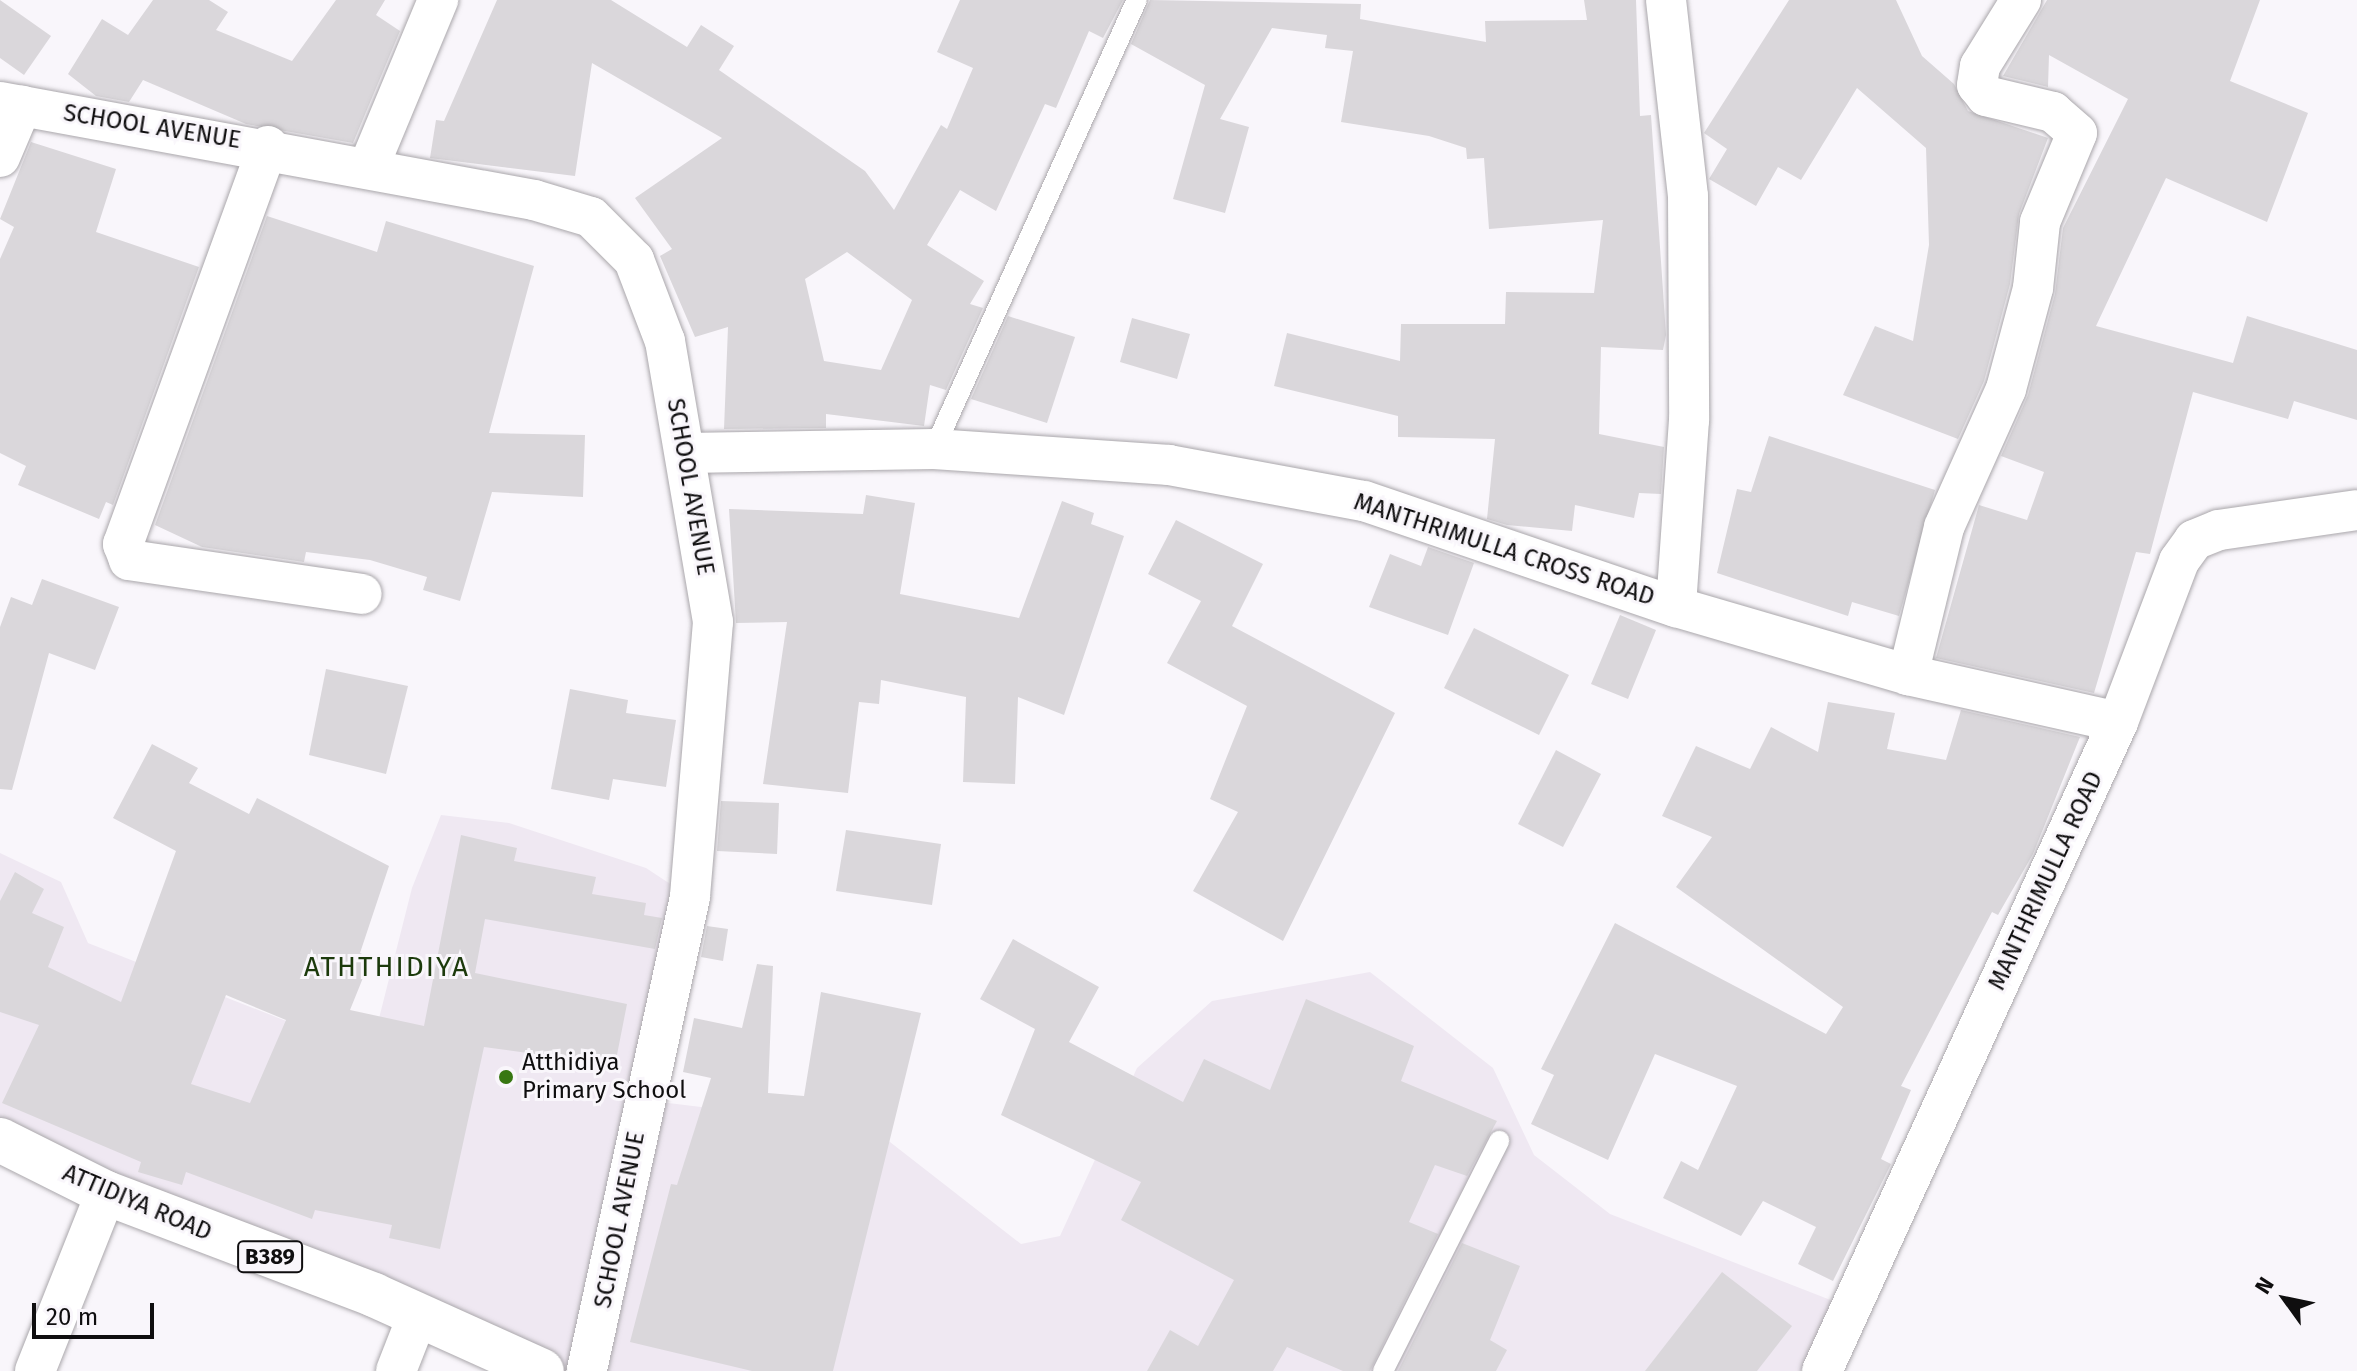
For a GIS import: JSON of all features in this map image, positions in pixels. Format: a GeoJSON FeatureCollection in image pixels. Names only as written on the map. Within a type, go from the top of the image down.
{"type":"FeatureCollection","features":[{"type":"Feature","properties":{"kind":"main road","name":"ATTIDIYA ROAD"},"geometry":{"type":"LineString","coordinates":[[0,1140],[106,1193],[418,1315],[542,1371]]}},
{"type":"Feature","properties":{"kind":"street"},"geometry":{"type":"LineString","coordinates":[[369,166],[438,0]]}},
{"type":"Feature","properties":{"kind":"street"},"geometry":{"type":"LineString","coordinates":[[1666,0],[1688,196],[1689,420],[1676,607]]}},
{"type":"Feature","properties":{"kind":"street"},"geometry":{"type":"LineString","coordinates":[[1908,675],[1944,527],[2006,389],[2033,288],[2040,222],[2077,133],[2053,112],[1986,96],[1977,85],[1980,66],[2021,0]]}},
{"type":"Feature","properties":{"kind":"street"},"geometry":{"type":"LineString","coordinates":[[0,157],[11,103]]}},
{"type":"Feature","properties":{"kind":"street","name":"SCHOOL AVENUE"},"geometry":{"type":"LineString","coordinates":[[11,103],[268,146],[591,217],[634,260],[665,341],[713,622],[706,759],[690,897],[587,1371]]}},
{"type":"Feature","properties":{"kind":"street"},"geometry":{"type":"LineString","coordinates":[[268,146],[123,544],[129,560],[362,594]]}},
{"type":"Feature","properties":{"kind":"street","name":"MANTHRIMULLA CROSS ROAD"},"geometry":{"type":"LineString","coordinates":[[685,453],[934,449],[1169,465],[1364,501],[1676,607],[1908,675],[2118,722]]}},
{"type":"Feature","properties":{"kind":"street","name":"MANTHRIMULLA ROAD"},"geometry":{"type":"LineString","coordinates":[[1822,1371],[2118,722],[2179,561],[2194,540],[2270,518],[2357,510]]}},
{"type":"Feature","properties":{"kind":"street"},"geometry":{"type":"LineString","coordinates":[[35,1371],[106,1193]]}},
{"type":"Feature","properties":{"kind":"street"},"geometry":{"type":"LineString","coordinates":[[396,1371],[418,1315]]}},
{"type":"Feature","properties":{"kind":"lane"},"geometry":{"type":"LineString","coordinates":[[934,449],[1137,0]]}},
{"type":"Feature","properties":{"kind":"lane"},"geometry":{"type":"LineString","coordinates":[[1383,1371],[1499,1141]]}},
{"type":"Feature","properties":{"kind":"shaded area"},"geometry":{"type":"Polygon","coordinates":[[[441,815],[509,823],[646,868],[690,897],[644,1100],[872,1128],[1021,1244],[1060,1236],[1137,1068],[1212,1001],[1370,972],[1493,1068],[1534,1155],[1610,1214],[1851,1308],[1822,1371],[542,1371],[0,1140],[0,853],[61,882],[88,943],[370,1054],[412,888],[441,815]]]}},
{"type":"Feature","properties":{"kind":"building"},"geometry":{"type":"Polygon","coordinates":[[[0,0],[51,36],[24,75],[0,58],[0,0]]]}},
{"type":"Feature","properties":{"kind":"building"},"geometry":{"type":"Polygon","coordinates":[[[153,0],[209,0],[228,12],[216,30],[292,61],[336,0],[385,0],[376,15],[400,31],[353,143],[246,124],[143,80],[129,102],[96,96],[68,74],[102,19],[128,35],[153,0]]]}},
{"type":"Feature","properties":{"kind":"building"},"geometry":{"type":"Polygon","coordinates":[[[497,0],[611,0],[687,47],[701,25],[734,46],[719,70],[865,171],[894,210],[941,125],[947,129],[973,68],[937,52],[960,0],[1123,0],[1103,38],[1089,31],[1056,108],[1045,104],[996,211],[960,190],[927,245],[984,281],[970,304],[983,308],[946,390],[930,385],[924,426],[826,414],[826,428],[724,429],[728,327],[695,337],[660,256],[672,249],[635,198],[722,138],[592,63],[575,176],[430,158],[436,120],[444,121],[497,0]],[[847,252],[805,279],[824,361],[881,370],[912,300],[847,252]]]}},
{"type":"Feature","properties":{"kind":"building"},"geometry":{"type":"Polygon","coordinates":[[[1150,0],[1361,4],[1360,19],[1486,42],[1485,21],[1587,20],[1584,0],[1636,0],[1640,116],[1651,115],[1666,335],[1663,350],[1601,347],[1599,434],[1664,447],[1661,494],[1639,493],[1634,518],[1575,505],[1572,531],[1507,525],[1487,519],[1495,439],[1398,437],[1398,416],[1274,386],[1287,333],[1400,361],[1401,324],[1505,324],[1506,292],[1594,293],[1603,220],[1489,229],[1484,158],[1467,159],[1466,148],[1429,136],[1341,122],[1353,51],[1325,48],[1327,35],[1272,28],[1220,119],[1249,127],[1225,213],[1173,199],[1205,85],[1131,44],[1150,0]]]}},
{"type":"Feature","properties":{"kind":"building"},"geometry":{"type":"Polygon","coordinates":[[[1789,0],[1896,0],[1922,56],[1954,84],[1968,111],[2048,138],[2019,214],[2010,284],[1984,381],[1958,439],[1843,395],[1875,326],[1913,341],[1929,245],[1926,148],[1857,88],[1801,180],[1778,167],[1756,206],[1709,179],[1727,149],[1704,133],[1789,0]]]}},
{"type":"Feature","properties":{"kind":"building"},"geometry":{"type":"Polygon","coordinates":[[[2047,0],[2260,0],[2230,81],[2308,113],[2267,222],[2166,178],[2096,326],[2233,363],[2247,316],[2357,350],[2357,420],[2294,401],[2288,419],[2193,392],[2150,554],[2136,552],[2094,693],[1936,658],[1979,505],[2027,520],[2044,472],[2001,456],[2028,395],[2055,294],[2063,228],[2128,99],[2049,55],[2048,87],[2003,76],[2047,0]]]}},
{"type":"Feature","properties":{"kind":"building"},"geometry":{"type":"Polygon","coordinates":[[[31,142],[116,169],[96,232],[199,267],[113,505],[106,502],[99,519],[18,485],[26,466],[0,453],[0,259],[14,227],[0,219],[31,142]]]}},
{"type":"Feature","properties":{"kind":"building"},"geometry":{"type":"Polygon","coordinates":[[[267,216],[377,252],[386,221],[534,266],[489,433],[585,435],[583,497],[492,492],[460,601],[423,590],[427,577],[370,560],[306,552],[304,562],[202,547],[155,525],[267,216]]]}},
{"type":"Feature","properties":{"kind":"building"},"geometry":{"type":"Polygon","coordinates":[[[1008,316],[1075,337],[1047,423],[971,399],[1008,316]]]}},
{"type":"Feature","properties":{"kind":"building"},"geometry":{"type":"Polygon","coordinates":[[[1132,318],[1190,334],[1177,379],[1120,362],[1132,318]]]}},
{"type":"Feature","properties":{"kind":"building"},"geometry":{"type":"Polygon","coordinates":[[[1769,436],[1935,490],[1899,616],[1852,602],[1848,616],[1717,573],[1737,489],[1751,492],[1769,436]]]}},
{"type":"Feature","properties":{"kind":"building"},"geometry":{"type":"Polygon","coordinates":[[[866,495],[915,503],[900,594],[1019,618],[1062,501],[1094,513],[1091,524],[1124,536],[1064,715],[1018,697],[1015,784],[963,782],[966,697],[881,680],[879,704],[859,702],[848,793],[763,784],[787,622],[736,623],[729,509],[863,514],[866,495]]]}},
{"type":"Feature","properties":{"kind":"building"},"geometry":{"type":"Polygon","coordinates":[[[1176,520],[1263,564],[1232,626],[1395,713],[1283,941],[1193,891],[1238,812],[1210,799],[1247,706],[1167,663],[1201,601],[1148,574],[1176,520]]]}},
{"type":"Feature","properties":{"kind":"building"},"geometry":{"type":"Polygon","coordinates":[[[1428,547],[1474,563],[1448,635],[1369,607],[1390,554],[1421,566],[1428,547]]]}},
{"type":"Feature","properties":{"kind":"building"},"geometry":{"type":"Polygon","coordinates":[[[42,579],[119,607],[95,670],[49,653],[12,790],[0,789],[0,627],[11,597],[32,605],[42,579]]]}},
{"type":"Feature","properties":{"kind":"building"},"geometry":{"type":"Polygon","coordinates":[[[1620,615],[1656,630],[1628,699],[1591,684],[1620,615]]]}},
{"type":"Feature","properties":{"kind":"building"},"geometry":{"type":"Polygon","coordinates":[[[1474,628],[1569,675],[1539,735],[1444,688],[1474,628]]]}},
{"type":"Feature","properties":{"kind":"building"},"geometry":{"type":"Polygon","coordinates":[[[326,669],[408,686],[386,774],[309,755],[326,669]]]}},
{"type":"Feature","properties":{"kind":"building"},"geometry":{"type":"Polygon","coordinates":[[[570,689],[628,700],[626,713],[676,720],[666,787],[613,779],[609,800],[551,789],[570,689]]]}},
{"type":"Feature","properties":{"kind":"building"},"geometry":{"type":"Polygon","coordinates":[[[1828,702],[1895,713],[1887,749],[1946,760],[1961,710],[2080,737],[2033,854],[1998,915],[1992,912],[1901,1086],[1911,1090],[1881,1159],[1891,1164],[1833,1281],[1798,1264],[1816,1227],[1763,1201],[1741,1236],[1663,1198],[1681,1161],[1698,1170],[1737,1086],[1655,1054],[1608,1160],[1531,1124],[1554,1075],[1541,1069],[1615,923],[1826,1034],[1843,1007],[1676,887],[1712,837],[1662,816],[1696,746],[1750,769],[1771,727],[1818,752],[1828,702]]]}},
{"type":"Feature","properties":{"kind":"building"},"geometry":{"type":"Polygon","coordinates":[[[152,744],[198,768],[189,783],[249,814],[257,798],[389,866],[360,953],[371,958],[350,1010],[424,1026],[461,835],[517,848],[514,861],[596,877],[592,894],[646,903],[644,915],[662,918],[655,949],[485,919],[475,973],[627,1004],[615,1065],[484,1047],[440,1249],[389,1238],[392,1225],[315,1210],[312,1219],[186,1172],[182,1185],[138,1172],[141,1162],[2,1103],[39,1025],[0,1012],[0,901],[15,872],[44,889],[32,913],[64,927],[48,967],[121,1002],[176,851],[113,818],[152,744]],[[226,995],[191,1084],[250,1103],[286,1020],[226,995]]]}},
{"type":"Feature","properties":{"kind":"building"},"geometry":{"type":"Polygon","coordinates":[[[1556,750],[1601,774],[1563,847],[1518,824],[1556,750]]]}},
{"type":"Feature","properties":{"kind":"building"},"geometry":{"type":"Polygon","coordinates":[[[721,801],[779,803],[777,854],[717,851],[721,801]]]}},
{"type":"Feature","properties":{"kind":"building"},"geometry":{"type":"Polygon","coordinates":[[[846,830],[941,844],[932,905],[836,891],[846,830]]]}},
{"type":"Feature","properties":{"kind":"building"},"geometry":{"type":"Polygon","coordinates":[[[707,926],[728,929],[723,961],[701,957],[707,926]]]}},
{"type":"Feature","properties":{"kind":"building"},"geometry":{"type":"Polygon","coordinates":[[[1013,939],[1099,987],[1069,1042],[1183,1102],[1204,1059],[1270,1090],[1306,999],[1414,1046],[1401,1081],[1497,1121],[1467,1176],[1435,1165],[1409,1222],[1438,1234],[1370,1371],[1343,1371],[1287,1347],[1273,1371],[1147,1371],[1170,1330],[1198,1346],[1234,1280],[1121,1220],[1141,1182],[1001,1115],[1035,1029],[980,999],[1013,939]]]}},
{"type":"Feature","properties":{"kind":"building"},"geometry":{"type":"Polygon","coordinates":[[[757,964],[773,966],[768,1093],[804,1096],[821,992],[921,1013],[833,1371],[752,1371],[630,1342],[671,1184],[677,1185],[711,1078],[683,1072],[694,1018],[742,1028],[757,964]]]}},
{"type":"Feature","properties":{"kind":"building"},"geometry":{"type":"Polygon","coordinates":[[[1462,1243],[1520,1266],[1490,1340],[1507,1350],[1496,1371],[1398,1371],[1462,1243]]]}},
{"type":"Feature","properties":{"kind":"building"},"geometry":{"type":"Polygon","coordinates":[[[1722,1272],[1792,1326],[1757,1371],[1645,1371],[1722,1272]]]}},
{"type":"Feature","properties":{"kind":"place","name":"Atthidiya Primary School"},"geometry":{"type":"Point","coordinates":[506,1077]}},
{"type":"Feature","properties":{"kind":"district","name":"ATHTHIDIYA"},"geometry":{"type":"Point","coordinates":[387,967]}}]}
